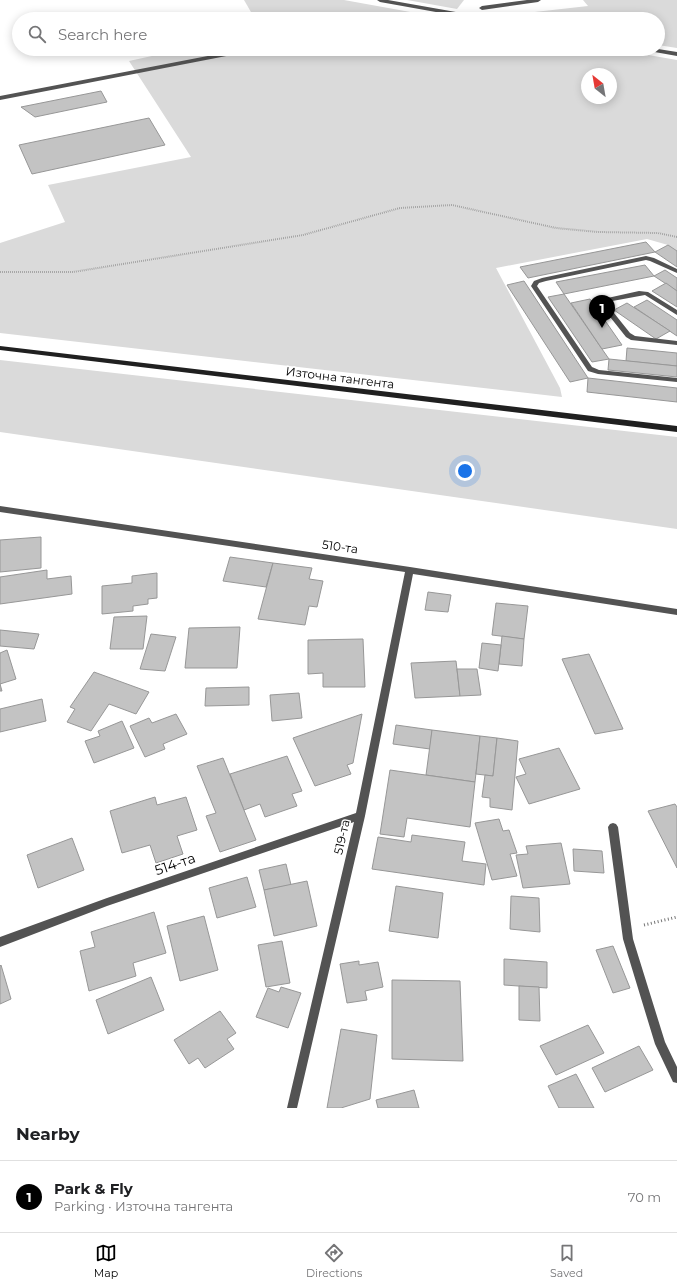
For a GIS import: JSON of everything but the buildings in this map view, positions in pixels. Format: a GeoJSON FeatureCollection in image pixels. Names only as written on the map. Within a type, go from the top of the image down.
{"type":"FeatureCollection","features":[{"type":"Feature","properties":{"kind":"street"},"geometry":{"type":"LineString","coordinates":[[380,0],[446,12]]}},
{"type":"Feature","properties":{"kind":"street"},"geometry":{"type":"LineString","coordinates":[[482,8],[538,0]]}},
{"type":"Feature","properties":{"kind":"street"},"geometry":{"type":"LineString","coordinates":[[665,52],[677,54]]}},
{"type":"Feature","properties":{"kind":"street"},"geometry":{"type":"LineString","coordinates":[[0,98],[215,56]]}},
{"type":"Feature","properties":{"kind":"street"},"geometry":{"type":"LineString","coordinates":[[677,271],[652,259],[646,258],[544,279],[536,282],[534,286],[590,369],[598,372],[677,380]]}},
{"type":"Feature","properties":{"kind":"street"},"geometry":{"type":"LineString","coordinates":[[677,313],[646,293],[639,292],[605,300],[602,303],[628,335],[633,338],[677,344]]}},
{"type":"Feature","properties":{"kind":"street","name":"Източна тангента"},"geometry":{"type":"LineString","coordinates":[[0,348],[677,429]]}},
{"type":"Feature","properties":{"kind":"street","name":"510-та"},"geometry":{"type":"LineString","coordinates":[[0,509],[410,570],[677,612]]}},
{"type":"Feature","properties":{"kind":"street","name":"519-та"},"geometry":{"type":"LineString","coordinates":[[292,1108],[360,816],[410,570]]}},
{"type":"Feature","properties":{"kind":"street","name":"514-та"},"geometry":{"type":"LineString","coordinates":[[0,942],[107,902],[360,816]]}},
{"type":"Feature","properties":{"kind":"street"},"geometry":{"type":"LineString","coordinates":[[613,827],[627,930],[660,1044],[677,1078]]}},
{"type":"Feature","properties":{"kind":"path"},"geometry":{"type":"LineString","coordinates":[[0,272],[73,272],[303,235],[400,208],[452,204],[556,228],[598,232],[658,233],[677,237]]}},
{"type":"Feature","properties":{"kind":"path"},"geometry":{"type":"LineString","coordinates":[[627,930],[677,917]]}},
{"type":"Feature","properties":{"kind":"shaded area"},"geometry":{"type":"Polygon","coordinates":[[[244,0],[344,0],[410,12],[251,12],[244,0]]]}},
{"type":"Feature","properties":{"kind":"shaded area"},"geometry":{"type":"Polygon","coordinates":[[[407,0],[464,0],[457,9],[407,0]]]}},
{"type":"Feature","properties":{"kind":"shaded area"},"geometry":{"type":"Polygon","coordinates":[[[583,0],[677,0],[677,48],[665,46],[665,12],[535,12],[588,6],[583,0]]]}},
{"type":"Feature","properties":{"kind":"shaded area"},"geometry":{"type":"Polygon","coordinates":[[[152,56],[654,56],[677,60],[677,251],[668,245],[647,239],[496,268],[560,388],[562,397],[0,333],[0,243],[65,222],[48,185],[191,157],[129,61],[152,56]]]}},
{"type":"Feature","properties":{"kind":"shaded area"},"geometry":{"type":"Polygon","coordinates":[[[0,360],[677,437],[677,529],[0,432],[0,360]]]}},
{"type":"Feature","properties":{"kind":"place","name":"Park & Fly"},"geometry":{"type":"Point","coordinates":[602,328]}}]}
